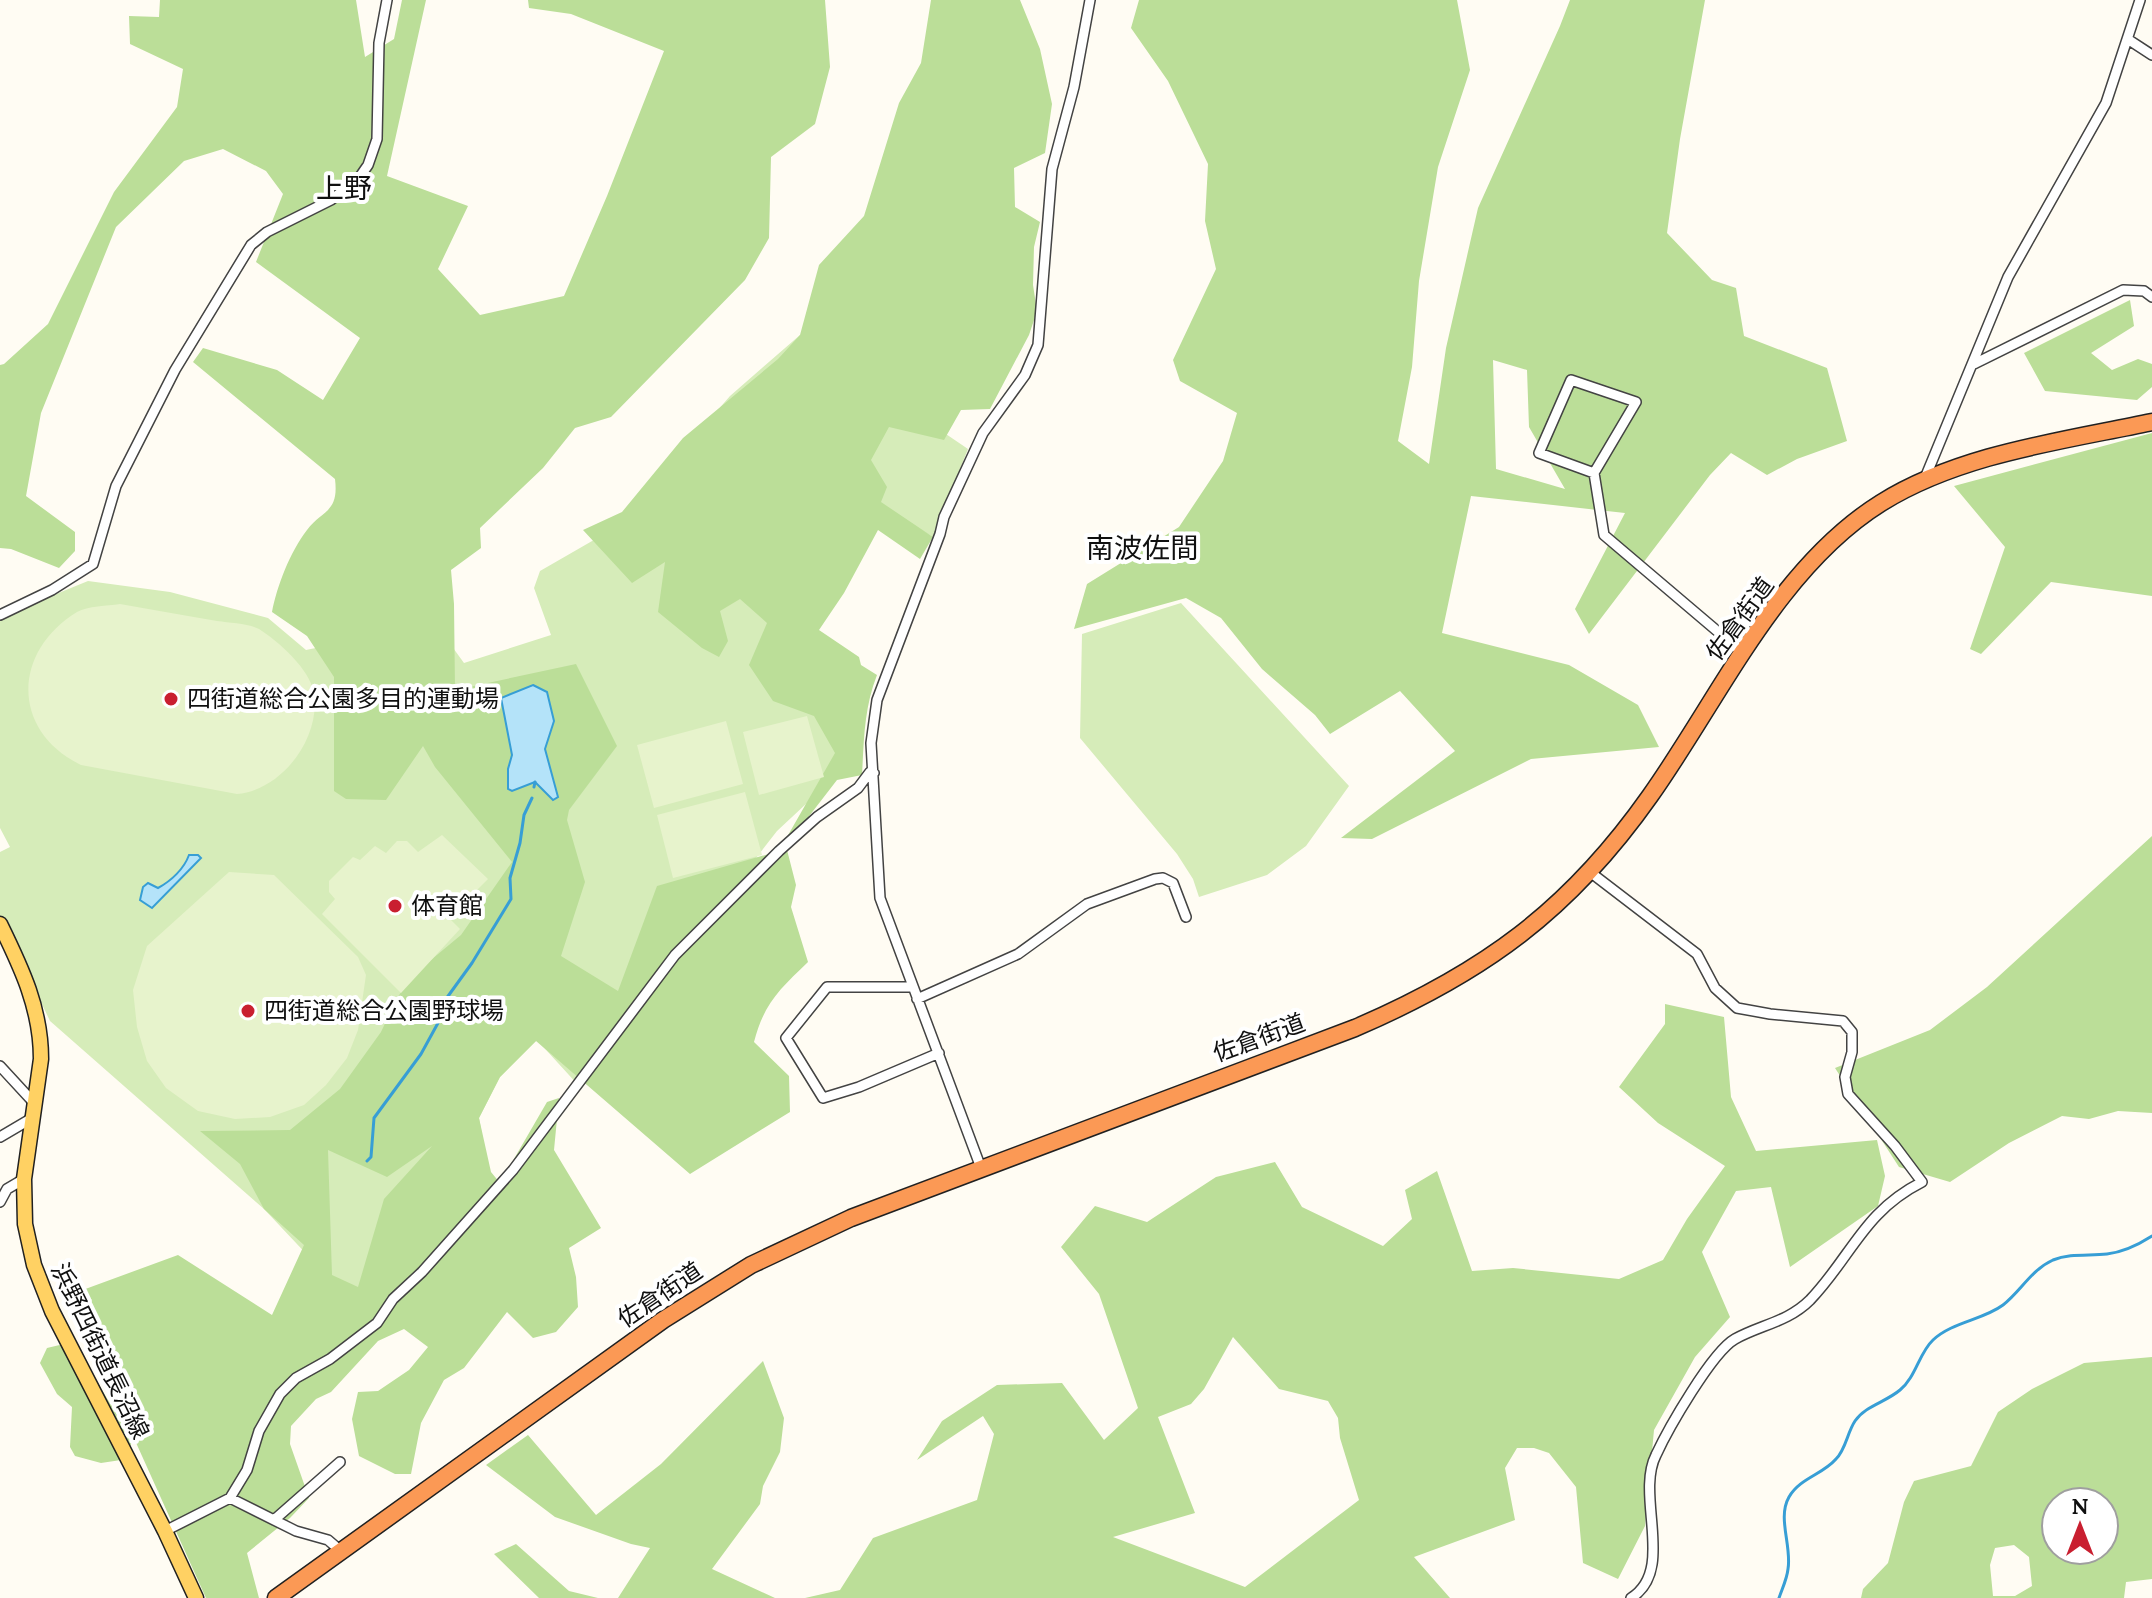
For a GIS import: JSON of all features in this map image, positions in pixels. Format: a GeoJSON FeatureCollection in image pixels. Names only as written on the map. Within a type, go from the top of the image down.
{"type":"FeatureCollection","features":[{"type":"Feature","properties":{"kind":"highway","name":"佐倉街道"},"geometry":{"type":"LineString","coordinates":[[276,1598],[663,1320],[751,1265],[851,1218],[1355,1028],[1407,1006],[1468,971],[1515,939],[1562,901],[1590,872],[1650,796],[1743,653],[1783,598],[1833,541],[1877,505],[1925,478],[1962,464],[2152,422]]}},
{"type":"Feature","properties":{"kind":"main road","name":"浜野四街道長沼線"},"geometry":{"type":"LineString","coordinates":[[0,924],[28,984],[38,1018],[41,1059],[24,1179],[25,1224],[40,1282],[196,1598]]}},
{"type":"Feature","properties":{"kind":"street"},"geometry":{"type":"LineString","coordinates":[[0,615],[52,590],[93,564],[116,486],[175,370],[251,245],[267,232],[331,200],[359,178],[368,165],[377,139],[379,43],[387,0]]}},
{"type":"Feature","properties":{"kind":"street"},"geometry":{"type":"LineString","coordinates":[[981,1168],[880,898],[871,743],[877,700],[944,517],[983,433],[1025,375],[1038,345],[1052,169],[1074,87],[1090,0]]}},
{"type":"Feature","properties":{"kind":"street"},"geometry":{"type":"LineString","coordinates":[[1925,478],[2008,277],[2106,103],[2140,0]]}},
{"type":"Feature","properties":{"kind":"street"},"geometry":{"type":"LineString","coordinates":[[2129,40],[2152,55]]}},
{"type":"Feature","properties":{"kind":"street"},"geometry":{"type":"LineString","coordinates":[[1974,364],[2123,290],[2144,291],[2152,297]]}},
{"type":"Feature","properties":{"kind":"street"},"geometry":{"type":"LineString","coordinates":[[1594,473],[1539,453],[1571,380],[1636,402],[1594,473],[1604,535],[1743,653]]}},
{"type":"Feature","properties":{"kind":"street"},"geometry":{"type":"LineString","coordinates":[[165,1531],[230,1498],[247,1470],[259,1431],[280,1394],[296,1378],[339,1353],[377,1323],[393,1299],[422,1272],[504,1181],[675,955],[788,843],[817,817],[858,788],[870,772],[874,773]]}},
{"type":"Feature","properties":{"kind":"street"},"geometry":{"type":"LineString","coordinates":[[1590,872],[1697,954],[1715,988],[1737,1008],[1843,1021],[1852,1032],[1852,1052],[1845,1077],[1848,1094],[1895,1146],[1922,1182],[1899,1193],[1877,1212],[1809,1301],[1780,1322],[1733,1340],[1694,1390],[1654,1458],[1651,1474],[1652,1572],[1642,1591],[1631,1598]]}},
{"type":"Feature","properties":{"kind":"street"},"geometry":{"type":"LineString","coordinates":[[917,999],[1018,954],[1087,904],[1155,879],[1163,878],[1173,883],[1186,917]]}},
{"type":"Feature","properties":{"kind":"street"},"geometry":{"type":"LineString","coordinates":[[911,987],[827,987],[786,1038],[823,1098],[859,1087],[939,1053]]}},
{"type":"Feature","properties":{"kind":"street"},"geometry":{"type":"LineString","coordinates":[[0,1066],[34,1111],[0,1137]]}},
{"type":"Feature","properties":{"kind":"street"},"geometry":{"type":"LineString","coordinates":[[0,1202],[7,1189],[24,1179]]}},
{"type":"Feature","properties":{"kind":"street"},"geometry":{"type":"LineString","coordinates":[[274,1520],[340,1462]]}},
{"type":"Feature","properties":{"kind":"street"},"geometry":{"type":"LineString","coordinates":[[230,1498],[296,1531],[328,1540],[342,1552]]}},
{"type":"Feature","properties":{"kind":"green space"},"geometry":{"type":"Polygon","coordinates":[[[160,0],[356,0],[365,57],[394,39],[402,0],[426,0],[387,176],[468,206],[438,269],[480,315],[564,296],[664,51],[571,14],[529,8],[528,0],[825,0],[830,67],[815,124],[771,157],[769,238],[745,280],[611,417],[575,428],[543,468],[480,528],[481,548],[451,570],[455,690],[576,664],[617,746],[569,810],[567,820],[585,882],[561,956],[618,991],[657,886],[779,851],[835,753],[814,716],[773,701],[749,665],[767,623],[740,599],[720,611],[728,641],[719,657],[702,648],[658,612],[665,562],[632,583],[583,530],[622,512],[683,438],[778,359],[800,335],[819,265],[864,216],[899,103],[921,63],[931,0],[1020,0],[1040,49],[1052,104],[1045,153],[1014,168],[1015,207],[1040,222],[1034,247],[1033,285],[1037,311],[1029,335],[990,409],[961,410],[944,440],[889,427],[871,460],[887,487],[881,502],[933,537],[920,559],[878,530],[844,593],[819,630],[859,657],[861,665],[877,675],[867,712],[862,775],[837,780],[786,846],[796,885],[791,907],[808,962],[774,998],[754,1042],[789,1076],[790,1112],[690,1174],[536,1041],[500,1077],[479,1118],[491,1172],[500,1183],[547,1102],[559,1098],[554,1150],[601,1228],[569,1248],[576,1277],[578,1307],[556,1332],[533,1338],[507,1312],[464,1368],[444,1380],[421,1423],[411,1474],[395,1474],[359,1456],[352,1419],[358,1392],[378,1391],[409,1370],[428,1347],[404,1329],[378,1341],[331,1392],[316,1399],[291,1426],[290,1444],[309,1498],[247,1553],[259,1598],[206,1598],[133,1436],[130,1448],[121,1460],[101,1463],[75,1456],[70,1447],[72,1407],[57,1394],[40,1363],[47,1348],[68,1343],[130,1432],[69,1295],[178,1255],[272,1315],[304,1245],[264,1209],[240,1164],[200,1131],[290,1130],[340,1089],[381,1032],[397,998],[414,974],[461,935],[512,862],[435,767],[423,746],[386,800],[346,799],[334,791],[334,677],[307,636],[272,612],[295,548],[313,523],[332,505],[335,479],[193,362],[203,348],[277,370],[323,400],[360,338],[256,262],[283,194],[266,171],[223,149],[184,161],[116,227],[41,413],[26,496],[75,532],[75,551],[59,568],[11,549],[0,548],[0,365],[48,324],[114,192],[177,107],[183,69],[130,44],[129,16],[159,17],[160,0]],[[432,1146],[387,1177],[328,1150],[332,1275],[358,1287],[384,1199],[432,1146]]]}},
{"type":"Feature","properties":{"kind":"green space"},"geometry":{"type":"Polygon","coordinates":[[[1139,0],[1457,0],[1470,70],[1438,167],[1419,281],[1412,367],[1398,441],[1429,464],[1446,348],[1478,208],[1570,0],[1705,0],[1667,233],[1712,280],[1736,288],[1744,336],[1827,368],[1847,441],[1797,459],[1767,475],[1731,453],[1710,475],[1589,634],[1575,609],[1625,513],[1471,496],[1442,633],[1569,665],[1638,705],[1659,747],[1531,759],[1372,839],[1341,838],[1455,751],[1400,691],[1330,734],[1315,715],[1262,669],[1221,618],[1186,598],[1074,629],[1087,584],[1179,527],[1223,461],[1237,413],[1180,381],[1173,360],[1216,269],[1205,221],[1208,164],[1168,81],[1131,28],[1139,0]],[[1493,360],[1496,469],[1565,489],[1529,427],[1527,370],[1493,360]]]}},
{"type":"Feature","properties":{"kind":"green space"},"geometry":{"type":"Polygon","coordinates":[[[2130,300],[2134,326],[2091,353],[2112,370],[2138,359],[2152,364],[2152,387],[2137,400],[2045,391],[2024,353],[2130,300]]]}},
{"type":"Feature","properties":{"kind":"green space"},"geometry":{"type":"Polygon","coordinates":[[[800,335],[968,449],[933,537],[886,509],[797,636],[851,762],[777,831],[579,1086],[537,1040],[500,1077],[479,1118],[492,1189],[361,1312],[264,1209],[50,1021],[0,916],[0,852],[10,847],[0,828],[0,617],[88,581],[170,592],[268,618],[306,650],[435,623],[464,663],[551,635],[534,588],[540,571],[672,495],[690,442],[730,396],[800,335]]]}},
{"type":"Feature","properties":{"kind":"green space"},"geometry":{"type":"Polygon","coordinates":[[[2152,433],[2152,596],[2051,582],[1981,654],[1970,649],[2005,547],[1954,486],[2152,433]]]}},
{"type":"Feature","properties":{"kind":"green space"},"geometry":{"type":"Polygon","coordinates":[[[1181,603],[1349,786],[1306,846],[1267,875],[1199,897],[1193,879],[1177,854],[1080,738],[1082,634],[1181,603]]]}},
{"type":"Feature","properties":{"kind":"green space","name":"四街道総合公園多目的運動場"},"geometry":{"type":"Polygon","coordinates":[[[120,604],[254,627],[292,656],[311,684],[315,710],[305,744],[283,772],[269,783],[237,794],[81,765],[58,750],[42,732],[32,712],[28,691],[31,669],[40,648],[56,629],[77,612],[120,604]]]}},
{"type":"Feature","properties":{"kind":"green space"},"geometry":{"type":"Polygon","coordinates":[[[807,716],[824,777],[759,795],[743,732],[807,716]]]}},
{"type":"Feature","properties":{"kind":"green space"},"geometry":{"type":"Polygon","coordinates":[[[726,721],[743,784],[654,808],[637,745],[726,721]]]}},
{"type":"Feature","properties":{"kind":"green space"},"geometry":{"type":"Polygon","coordinates":[[[745,792],[762,855],[673,878],[657,815],[745,792]]]}},
{"type":"Feature","properties":{"kind":"green space","name":"体育館"},"geometry":{"type":"Polygon","coordinates":[[[442,835],[488,879],[449,918],[460,929],[401,993],[322,914],[335,899],[329,892],[329,881],[353,857],[360,860],[375,846],[386,853],[397,841],[407,841],[418,852],[442,835]]]}},
{"type":"Feature","properties":{"kind":"green space"},"geometry":{"type":"Polygon","coordinates":[[[2152,836],[2152,1113],[2118,1111],[2089,1119],[2062,1116],[2009,1143],[1950,1182],[1899,1167],[1835,1068],[1930,1030],[1987,987],[2152,836]]]}},
{"type":"Feature","properties":{"kind":"green space","name":"四街道総合公園野球場"},"geometry":{"type":"Polygon","coordinates":[[[229,872],[274,875],[358,957],[366,975],[358,1030],[347,1058],[326,1085],[304,1105],[270,1117],[235,1119],[198,1111],[166,1088],[147,1061],[137,1027],[133,990],[147,946],[229,872]]]}},
{"type":"Feature","properties":{"kind":"green space"},"geometry":{"type":"Polygon","coordinates":[[[1665,1004],[1724,1017],[1731,1097],[1756,1151],[1877,1140],[1885,1176],[1878,1206],[1790,1267],[1771,1187],[1736,1191],[1702,1252],[1730,1317],[1695,1357],[1654,1430],[1645,1526],[1618,1579],[1583,1563],[1576,1487],[1549,1453],[1534,1448],[1517,1448],[1505,1468],[1515,1520],[1414,1557],[1450,1598],[805,1598],[840,1590],[873,1538],[977,1500],[994,1434],[983,1416],[917,1460],[942,1421],[997,1385],[1062,1383],[1104,1440],[1138,1408],[1099,1294],[1061,1247],[1095,1206],[1147,1222],[1216,1177],[1275,1162],[1302,1207],[1383,1246],[1412,1219],[1405,1190],[1437,1171],[1472,1271],[1513,1268],[1619,1279],[1663,1260],[1687,1219],[1725,1166],[1658,1123],[1619,1087],[1665,1024],[1665,1004]],[[1233,1337],[1204,1389],[1191,1404],[1158,1417],[1195,1513],[1113,1537],[1245,1587],[1359,1500],[1340,1438],[1338,1418],[1328,1401],[1279,1389],[1233,1337]]]}},
{"type":"Feature","properties":{"kind":"green space"},"geometry":{"type":"Polygon","coordinates":[[[2152,1357],[2152,1579],[2126,1582],[2124,1598],[1861,1598],[1863,1589],[1888,1563],[1904,1502],[1914,1481],[1971,1466],[1998,1412],[2032,1389],[2084,1363],[2152,1357]],[[2014,1545],[1995,1548],[1990,1565],[1993,1596],[2015,1596],[2032,1586],[2029,1557],[2014,1545]]]}},
{"type":"Feature","properties":{"kind":"green space"},"geometry":{"type":"Polygon","coordinates":[[[763,1361],[784,1418],[780,1452],[763,1486],[760,1504],[712,1569],[775,1598],[618,1598],[650,1548],[555,1517],[486,1465],[528,1435],[596,1515],[661,1464],[763,1361]]]}},
{"type":"Feature","properties":{"kind":"green space"},"geometry":{"type":"Polygon","coordinates":[[[516,1544],[569,1591],[598,1598],[539,1598],[494,1554],[516,1544]]]}},
{"type":"Feature","properties":{"kind":"water"},"geometry":{"type":"Polygon","coordinates":[[[533,685],[547,692],[554,721],[545,749],[558,797],[553,800],[535,782],[512,791],[508,789],[512,755],[501,698],[533,685]]]}},
{"type":"Feature","properties":{"kind":"water"},"geometry":{"type":"Polygon","coordinates":[[[189,855],[201,858],[152,908],[140,900],[143,887],[148,883],[158,888],[168,882],[189,855]]]}},
{"type":"Feature","properties":{"kind":"waterway"},"geometry":{"type":"LineString","coordinates":[[534,787],[535,782]]}},
{"type":"Feature","properties":{"kind":"waterway"},"geometry":{"type":"LineString","coordinates":[[367,1161],[371,1157],[374,1118],[421,1054],[438,1023],[438,1010],[472,963],[511,899],[510,878],[524,815],[532,798]]}},
{"type":"Feature","properties":{"kind":"waterway"},"geometry":{"type":"LineString","coordinates":[[1779,1598],[1789,1560],[1784,1523],[1789,1497],[1799,1485],[1836,1459],[1859,1416],[1905,1385],[1933,1340],[1949,1329],[2003,1305],[2038,1269],[2053,1260],[2066,1256],[2119,1252],[2152,1236]]}},
{"type":"Feature","properties":{"kind":"place","name":"四街道総合公園多目的運動場"},"geometry":{"type":"Point","coordinates":[171,699]}},
{"type":"Feature","properties":{"kind":"place","name":"体育館"},"geometry":{"type":"Point","coordinates":[395,906]}},
{"type":"Feature","properties":{"kind":"place","name":"四街道総合公園野球場"},"geometry":{"type":"Point","coordinates":[248,1011]}},
{"type":"Feature","properties":{"kind":"district","name":"上野"},"geometry":{"type":"Point","coordinates":[344,188]}},
{"type":"Feature","properties":{"kind":"district","name":"南波佐間"},"geometry":{"type":"Point","coordinates":[1142,548]}}]}
